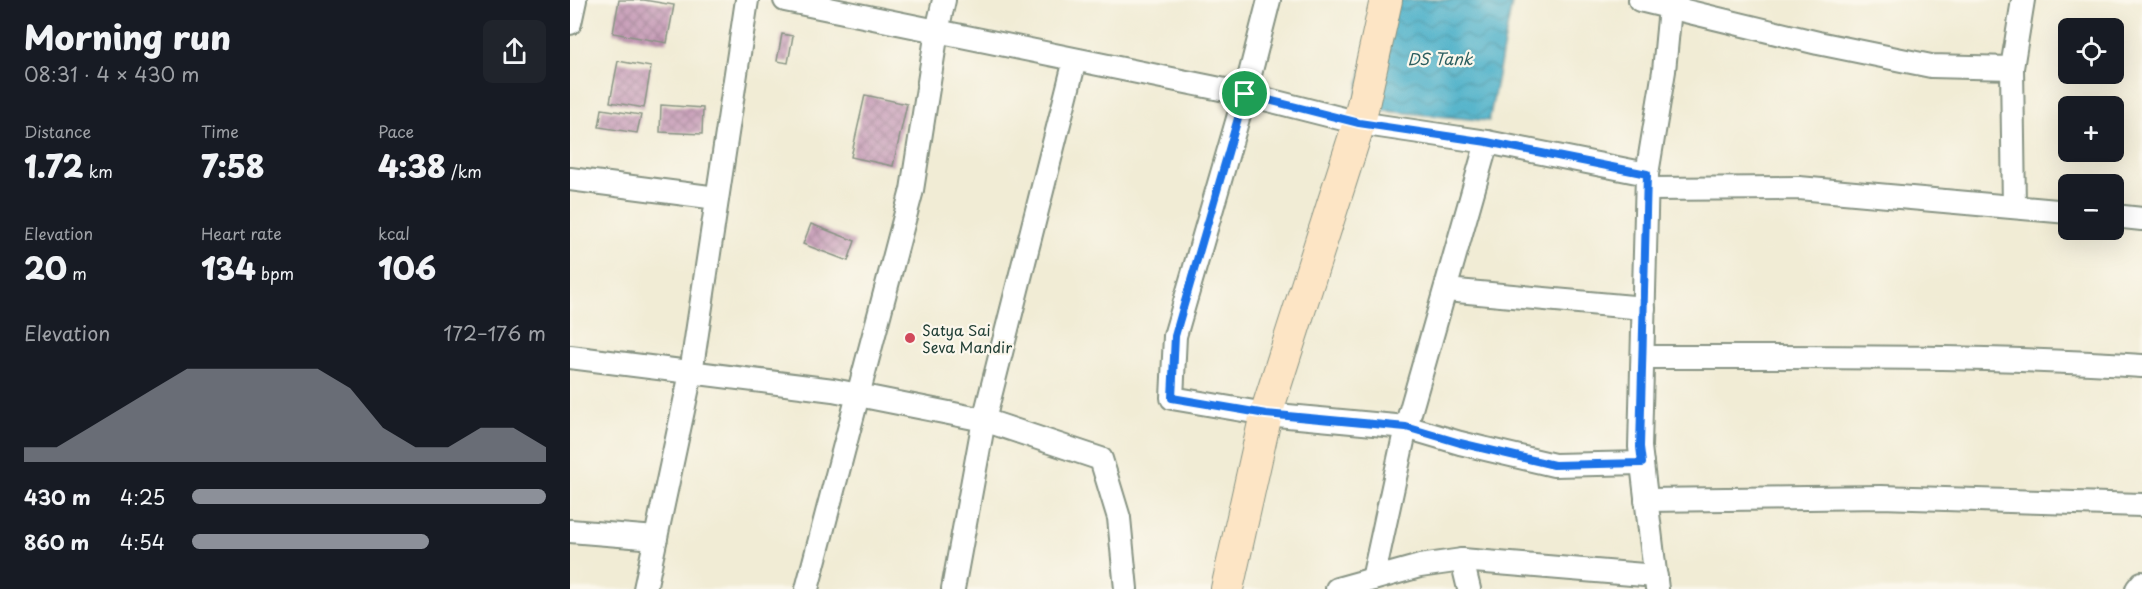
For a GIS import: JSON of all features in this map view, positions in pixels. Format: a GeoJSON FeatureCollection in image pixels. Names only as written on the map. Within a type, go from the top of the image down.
{"type":"FeatureCollection","features":[{"type":"Feature","properties":{"kind":"main road"},"geometry":{"type":"LineString","coordinates":[[1227,589],[1266,414],[1359,123],[1386,0]]}},
{"type":"Feature","properties":{"kind":"street"},"geometry":{"type":"LineString","coordinates":[[570,23],[575,0]]}},
{"type":"Feature","properties":{"kind":"street"},"geometry":{"type":"LineString","coordinates":[[645,589],[691,373],[747,0]]}},
{"type":"Feature","properties":{"kind":"street"},"geometry":{"type":"LineString","coordinates":[[785,0],[1245,94],[1359,123],[1487,142],[1647,182],[1799,188],[2058,211]]}},
{"type":"Feature","properties":{"kind":"street"},"geometry":{"type":"LineString","coordinates":[[807,589],[912,190],[944,0]]}},
{"type":"Feature","properties":{"kind":"street"},"geometry":{"type":"LineString","coordinates":[[1269,0],[1245,94],[1175,336],[1172,398],[1266,414],[1406,427],[1460,443],[1554,465],[1642,463]]}},
{"type":"Feature","properties":{"kind":"street"},"geometry":{"type":"LineString","coordinates":[[1640,0],[1818,44],[1931,66],[2012,68]]}},
{"type":"Feature","properties":{"kind":"street"},"geometry":{"type":"LineString","coordinates":[[2013,207],[2012,68],[2023,0]]}},
{"type":"Feature","properties":{"kind":"street"},"geometry":{"type":"LineString","coordinates":[[1337,589],[1420,566],[1461,560],[1656,583],[1640,447],[1647,182],[1664,71],[1670,8]]}},
{"type":"Feature","properties":{"kind":"street"},"geometry":{"type":"LineString","coordinates":[[953,589],[984,420],[1074,60]]}},
{"type":"Feature","properties":{"kind":"street"},"geometry":{"type":"LineString","coordinates":[[1373,579],[1406,427],[1487,142]]}},
{"type":"Feature","properties":{"kind":"street"},"geometry":{"type":"LineString","coordinates":[[570,179],[717,198]]}},
{"type":"Feature","properties":{"kind":"street"},"geometry":{"type":"LineString","coordinates":[[2124,217],[2142,219]]}},
{"type":"Feature","properties":{"kind":"street"},"geometry":{"type":"LineString","coordinates":[[1446,290],[1644,308]]}},
{"type":"Feature","properties":{"kind":"street"},"geometry":{"type":"LineString","coordinates":[[570,357],[833,390],[984,420],[1101,459],[1119,518],[1126,589]]}},
{"type":"Feature","properties":{"kind":"street"},"geometry":{"type":"LineString","coordinates":[[1643,357],[2060,360],[2142,366]]}},
{"type":"Feature","properties":{"kind":"street"},"geometry":{"type":"LineString","coordinates":[[1646,500],[1881,497],[2142,505]]}},
{"type":"Feature","properties":{"kind":"street"},"geometry":{"type":"LineString","coordinates":[[570,531],[656,538]]}},
{"type":"Feature","properties":{"kind":"street"},"geometry":{"type":"LineString","coordinates":[[1461,560],[1469,589]]}},
{"type":"Feature","properties":{"kind":"street"},"geometry":{"type":"LineString","coordinates":[[2137,589],[2142,583]]}},
{"type":"Feature","properties":{"kind":"water","name":"DS Tank"},"geometry":{"type":"Polygon","coordinates":[[[1376,0],[1497,0],[1512,3],[1489,121],[1354,108],[1376,0]]]}},
{"type":"Feature","properties":{"kind":"building"},"geometry":{"type":"Polygon","coordinates":[[[619,0],[644,0],[674,5],[667,43],[613,33],[619,0]]]}},
{"type":"Feature","properties":{"kind":"building"},"geometry":{"type":"Polygon","coordinates":[[[782,34],[793,36],[788,63],[777,61],[782,34]]]}},
{"type":"Feature","properties":{"kind":"building"},"geometry":{"type":"Polygon","coordinates":[[[618,61],[651,67],[644,108],[610,102],[618,61]]]}},
{"type":"Feature","properties":{"kind":"building"},"geometry":{"type":"Polygon","coordinates":[[[865,95],[907,104],[893,166],[851,157],[865,95]]]}},
{"type":"Feature","properties":{"kind":"building"},"geometry":{"type":"Polygon","coordinates":[[[661,105],[703,108],[702,134],[660,132],[661,105]]]}},
{"type":"Feature","properties":{"kind":"building"},"geometry":{"type":"Polygon","coordinates":[[[602,109],[641,115],[637,133],[599,127],[602,109]]]}},
{"type":"Feature","properties":{"kind":"building"},"geometry":{"type":"Polygon","coordinates":[[[811,224],[855,241],[848,261],[803,244],[811,224]]]}},
{"type":"Feature","properties":{"kind":"place","name":"Satya Sai Seva Mandir"},"geometry":{"type":"Point","coordinates":[910,338]}},
{"type":"Feature","properties":{"kind":"route"},"geometry":{"type":"LineString","coordinates":[[1245,94],[1359,123],[1487,142],[1647,174],[1640,447],[1642,463],[1554,465],[1460,443],[1406,427],[1266,414],[1172,398],[1175,336],[1245,94]]}}]}
